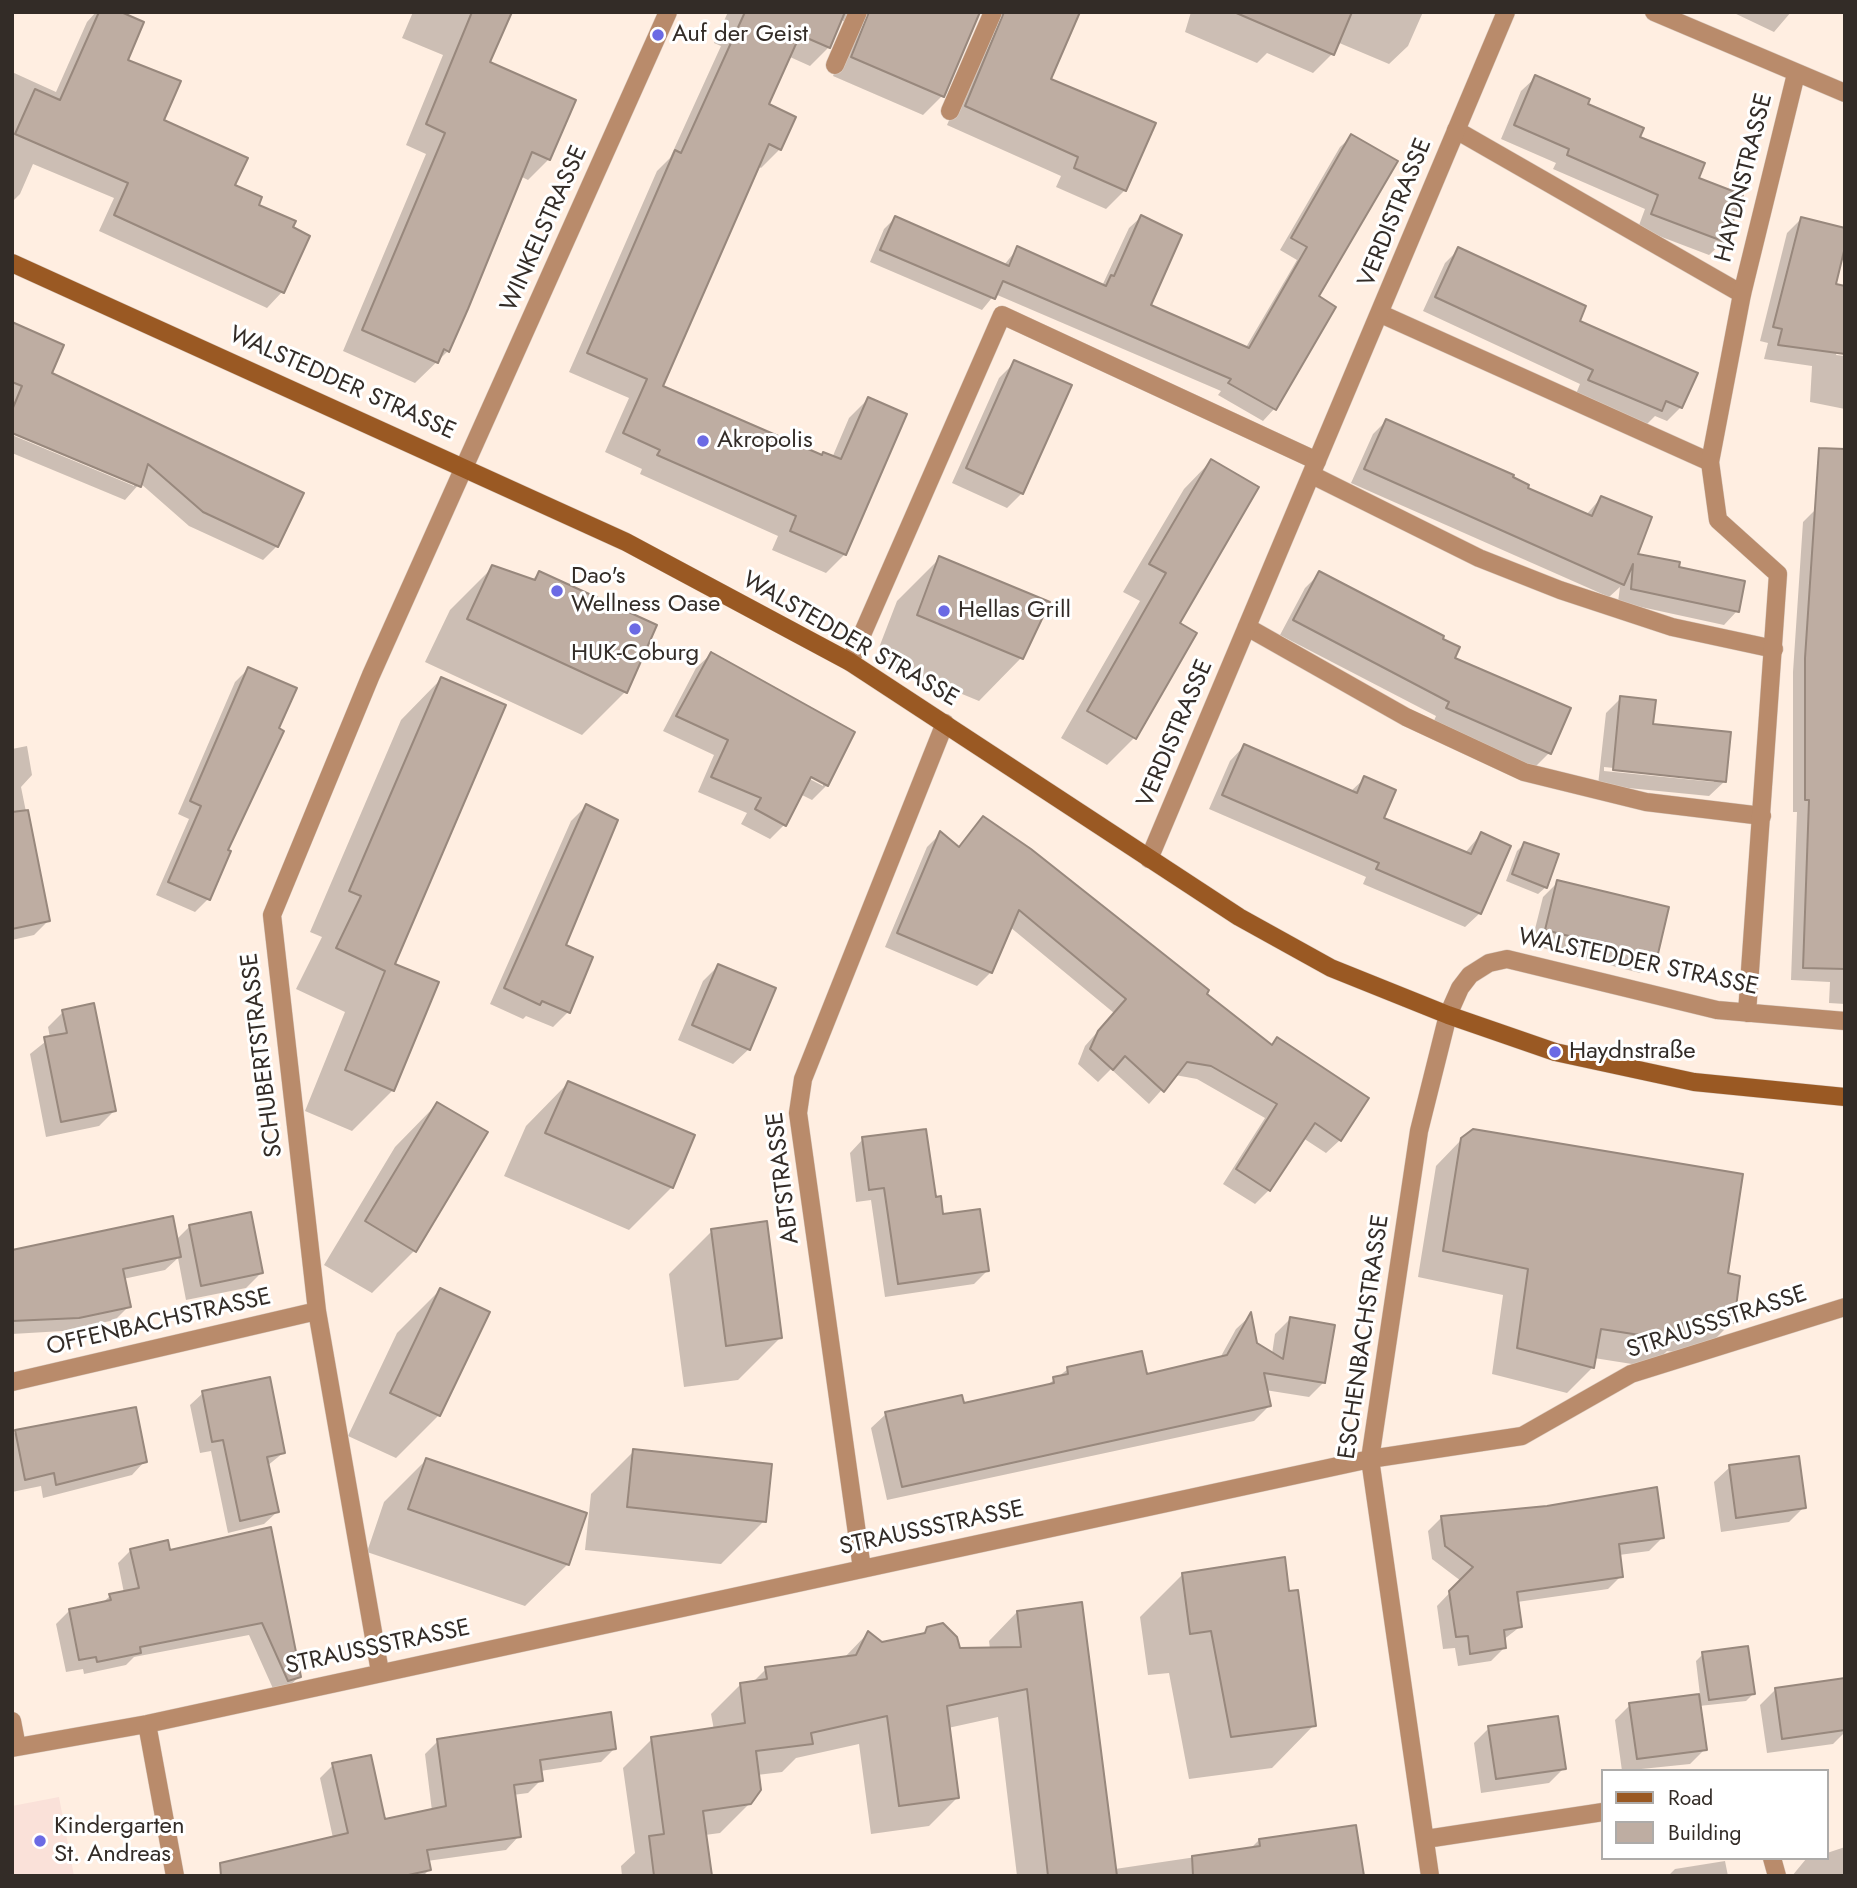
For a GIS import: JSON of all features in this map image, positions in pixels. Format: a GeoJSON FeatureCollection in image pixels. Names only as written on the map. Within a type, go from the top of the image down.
{"type":"FeatureCollection","features":[{"type":"Feature","properties":{"kind":"main road","name":"WALSTEDDER STRASSE"},"geometry":{"type":"LineString","coordinates":[[12,263],[466,466],[626,542],[850,662],[1239,917],[1332,968],[1448,1015],[1555,1052],[1642,1073],[1707,1084],[1845,1097]]}},
{"type":"Feature","properties":{"kind":"street","name":"WINKELSTRASSE"},"geometry":{"type":"LineString","coordinates":[[466,466],[668,12]]}},
{"type":"Feature","properties":{"kind":"street"},"geometry":{"type":"LineString","coordinates":[[835,65],[858,12]]}},
{"type":"Feature","properties":{"kind":"street"},"geometry":{"type":"LineString","coordinates":[[950,111],[993,12]]}},
{"type":"Feature","properties":{"kind":"street","name":"VERDISTRASSE"},"geometry":{"type":"LineString","coordinates":[[1149,859],[1381,314],[1506,12]]}},
{"type":"Feature","properties":{"kind":"street"},"geometry":{"type":"LineString","coordinates":[[1654,12],[1845,93]]}},
{"type":"Feature","properties":{"kind":"street","name":"HAYDNSTRASSE"},"geometry":{"type":"LineString","coordinates":[[1746,1013],[1778,574],[1718,520],[1710,462],[1742,294],[1796,74]]}},
{"type":"Feature","properties":{"kind":"street","name":"VERDISTRASSE"},"geometry":{"type":"LineString","coordinates":[[1456,130],[1620,226]]}},
{"type":"Feature","properties":{"kind":"street","name":"HAYDNSTRASSE"},"geometry":{"type":"LineString","coordinates":[[1620,226],[1742,294]]}},
{"type":"Feature","properties":{"kind":"street","name":"VERDISTRASSE"},"geometry":{"type":"LineString","coordinates":[[1381,314],[1710,462]]}},
{"type":"Feature","properties":{"kind":"street"},"geometry":{"type":"LineString","coordinates":[[850,662],[1002,315],[1314,468],[1479,558],[1672,627],[1774,649]]}},
{"type":"Feature","properties":{"kind":"street","name":"SCHUBERTSTRASSE"},"geometry":{"type":"LineString","coordinates":[[380,1672],[317,1311],[272,915],[371,675],[466,466]]}},
{"type":"Feature","properties":{"kind":"street"},"geometry":{"type":"LineString","coordinates":[[1247,627],[1406,717],[1524,772],[1646,802],[1762,816]]}},
{"type":"Feature","properties":{"kind":"street","name":"ABTSTRASSE"},"geometry":{"type":"LineString","coordinates":[[862,1569],[798,1113],[803,1079],[945,723]]}},
{"type":"Feature","properties":{"kind":"street","name":"WALSTEDDER STRASSE"},"geometry":{"type":"LineString","coordinates":[[1448,1015],[1460,988],[1470,975],[1489,963],[1507,959],[1717,1010],[1845,1021]]}},
{"type":"Feature","properties":{"kind":"street","name":"ESCHENBACHSTRASSE"},"geometry":{"type":"LineString","coordinates":[[1430,1876],[1370,1459],[1419,1131],[1448,1015]]}},
{"type":"Feature","properties":{"kind":"street","name":"STRAUSSSTRASSE"},"geometry":{"type":"LineString","coordinates":[[15,1748],[147,1724],[1370,1459],[1522,1436],[1631,1374],[1845,1307]]}},
{"type":"Feature","properties":{"kind":"street","name":"OFFENBACHSTRASSE"},"geometry":{"type":"LineString","coordinates":[[12,1382],[317,1311]]}},
{"type":"Feature","properties":{"kind":"street"},"geometry":{"type":"LineString","coordinates":[[12,1721],[15,1748]]}},
{"type":"Feature","properties":{"kind":"street"},"geometry":{"type":"LineString","coordinates":[[147,1724],[174,1876]]}},
{"type":"Feature","properties":{"kind":"street"},"geometry":{"type":"LineString","coordinates":[[1426,1839],[1602,1812]]}},
{"type":"Feature","properties":{"kind":"shaded area","name":"Kindergarten St. Andreas"},"geometry":{"type":"Polygon","coordinates":[[[59,1797],[74,1876],[12,1876],[12,1806],[59,1797]]]}},
{"type":"Feature","properties":{"kind":"building"},"geometry":{"type":"Polygon","coordinates":[[[99,12],[121,12],[144,22],[128,60],[181,81],[164,120],[248,158],[235,185],[262,197],[259,205],[296,221],[293,227],[310,236],[284,293],[114,215],[128,183],[15,134],[35,89],[60,100],[99,12]]]}},
{"type":"Feature","properties":{"kind":"building"},"geometry":{"type":"Polygon","coordinates":[[[472,12],[512,12],[490,62],[576,100],[550,160],[532,152],[449,352],[444,349],[438,363],[362,330],[445,133],[426,124],[472,12]]]}},
{"type":"Feature","properties":{"kind":"building"},"geometry":{"type":"Polygon","coordinates":[[[745,12],[845,12],[830,48],[800,35],[769,104],[796,117],[781,150],[769,144],[663,386],[822,455],[823,452],[841,459],[868,397],[907,414],[846,555],[790,531],[796,516],[657,455],[660,450],[623,433],[647,379],[587,353],[675,150],[681,153],[745,12]]]}},
{"type":"Feature","properties":{"kind":"building"},"geometry":{"type":"Polygon","coordinates":[[[869,12],[980,12],[944,97],[851,57],[869,12]]]}},
{"type":"Feature","properties":{"kind":"building"},"geometry":{"type":"Polygon","coordinates":[[[1004,12],[1080,12],[1051,79],[1156,123],[1126,191],[1074,168],[1078,157],[965,106],[1004,12]]]}},
{"type":"Feature","properties":{"kind":"building"},"geometry":{"type":"Polygon","coordinates":[[[1234,12],[1352,12],[1334,55],[1234,12]]]}},
{"type":"Feature","properties":{"kind":"building"},"geometry":{"type":"Polygon","coordinates":[[[1535,75],[1590,99],[1588,104],[1644,128],[1640,137],[1705,163],[1699,178],[1743,195],[1725,242],[1651,214],[1658,195],[1567,155],[1569,149],[1514,125],[1535,75]]]}},
{"type":"Feature","properties":{"kind":"building"},"geometry":{"type":"Polygon","coordinates":[[[1351,134],[1398,161],[1319,296],[1336,307],[1276,410],[1228,383],[1231,379],[1003,281],[995,299],[880,250],[895,216],[1009,266],[1017,246],[1106,286],[1111,275],[1114,276],[1141,215],[1182,235],[1151,305],[1249,348],[1307,247],[1291,238],[1351,134]]]}},
{"type":"Feature","properties":{"kind":"building"},"geometry":{"type":"Polygon","coordinates":[[[1801,217],[1845,228],[1845,247],[1836,284],[1845,286],[1845,354],[1778,345],[1782,329],[1773,327],[1801,217]]]}},
{"type":"Feature","properties":{"kind":"building"},"geometry":{"type":"Polygon","coordinates":[[[1458,247],[1586,306],[1580,321],[1698,373],[1682,408],[1666,401],[1662,411],[1588,380],[1593,370],[1435,297],[1458,247]]]}},
{"type":"Feature","properties":{"kind":"building"},"geometry":{"type":"Polygon","coordinates":[[[12,322],[64,345],[52,373],[304,493],[278,547],[203,512],[148,464],[141,487],[12,433],[12,410],[22,386],[12,382],[12,322]]]}},
{"type":"Feature","properties":{"kind":"building"},"geometry":{"type":"Polygon","coordinates":[[[1014,360],[1072,385],[1023,494],[966,468],[1014,360]]]}},
{"type":"Feature","properties":{"kind":"building"},"geometry":{"type":"Polygon","coordinates":[[[1386,419],[1514,475],[1513,477],[1529,485],[1528,488],[1592,516],[1601,496],[1652,517],[1638,554],[1680,562],[1679,567],[1745,581],[1739,612],[1631,589],[1633,564],[1624,585],[1364,469],[1386,419]]]}},
{"type":"Feature","properties":{"kind":"building"},"geometry":{"type":"Polygon","coordinates":[[[1819,448],[1845,449],[1845,969],[1803,968],[1809,800],[1805,800],[1805,658],[1819,448]]]}},
{"type":"Feature","properties":{"kind":"building"},"geometry":{"type":"Polygon","coordinates":[[[1211,459],[1259,487],[1180,623],[1197,633],[1136,739],[1087,711],[1166,573],[1149,564],[1211,459]]]}},
{"type":"Feature","properties":{"kind":"building"},"geometry":{"type":"Polygon","coordinates":[[[939,556],[1050,602],[1023,659],[917,615],[939,556]]]}},
{"type":"Feature","properties":{"kind":"building"},"geometry":{"type":"Polygon","coordinates":[[[492,565],[535,580],[539,571],[657,625],[627,693],[467,619],[492,565]]]}},
{"type":"Feature","properties":{"kind":"building"},"geometry":{"type":"Polygon","coordinates":[[[1319,571],[1444,636],[1443,639],[1460,647],[1455,658],[1571,708],[1551,754],[1446,708],[1449,702],[1293,620],[1319,571]]]}},
{"type":"Feature","properties":{"kind":"building"},"geometry":{"type":"Polygon","coordinates":[[[711,652],[855,732],[828,786],[811,777],[786,826],[755,809],[761,798],[711,777],[728,740],[676,716],[711,652]]]}},
{"type":"Feature","properties":{"kind":"building"},"geometry":{"type":"Polygon","coordinates":[[[248,667],[297,688],[279,728],[284,731],[228,850],[231,851],[210,900],[168,882],[201,806],[190,801],[248,667]]]}},
{"type":"Feature","properties":{"kind":"building"},"geometry":{"type":"Polygon","coordinates":[[[441,677],[506,705],[395,964],[439,982],[394,1091],[345,1070],[385,971],[336,948],[361,896],[349,891],[441,677]]]}},
{"type":"Feature","properties":{"kind":"building"},"geometry":{"type":"Polygon","coordinates":[[[1620,696],[1656,700],[1653,724],[1731,732],[1726,782],[1613,770],[1620,696]]]}},
{"type":"Feature","properties":{"kind":"building"},"geometry":{"type":"Polygon","coordinates":[[[1244,744],[1357,793],[1364,776],[1396,790],[1384,818],[1471,854],[1481,832],[1511,846],[1481,914],[1376,869],[1379,863],[1222,795],[1244,744]]]}},
{"type":"Feature","properties":{"kind":"building"},"geometry":{"type":"Polygon","coordinates":[[[586,804],[618,820],[566,945],[593,957],[570,1013],[542,1001],[540,1005],[504,988],[586,804]]]}},
{"type":"Feature","properties":{"kind":"building"},"geometry":{"type":"Polygon","coordinates":[[[28,810],[50,921],[12,929],[12,812],[28,810]]]}},
{"type":"Feature","properties":{"kind":"building"},"geometry":{"type":"Polygon","coordinates":[[[983,816],[1031,849],[1209,990],[1207,994],[1272,1045],[1277,1037],[1369,1098],[1341,1141],[1315,1123],[1270,1191],[1236,1169],[1277,1104],[1211,1066],[1187,1062],[1164,1092],[1125,1056],[1113,1070],[1090,1049],[1098,1031],[1126,999],[1019,910],[992,973],[897,933],[940,831],[959,847],[983,816]]]}},
{"type":"Feature","properties":{"kind":"building"},"geometry":{"type":"Polygon","coordinates":[[[1524,842],[1559,854],[1547,888],[1512,874],[1524,842]]]}},
{"type":"Feature","properties":{"kind":"building"},"geometry":{"type":"Polygon","coordinates":[[[1557,880],[1669,907],[1657,958],[1545,930],[1557,880]]]}},
{"type":"Feature","properties":{"kind":"building"},"geometry":{"type":"Polygon","coordinates":[[[718,964],[776,988],[750,1050],[692,1025],[718,964]]]}},
{"type":"Feature","properties":{"kind":"building"},"geometry":{"type":"Polygon","coordinates":[[[94,1003],[116,1111],[61,1122],[44,1037],[67,1033],[62,1010],[94,1003]]]}},
{"type":"Feature","properties":{"kind":"building"},"geometry":{"type":"Polygon","coordinates":[[[568,1081],[695,1135],[673,1188],[545,1133],[568,1081]]]}},
{"type":"Feature","properties":{"kind":"building"},"geometry":{"type":"Polygon","coordinates":[[[437,1102],[488,1132],[416,1252],[365,1221],[437,1102]]]}},
{"type":"Feature","properties":{"kind":"building"},"geometry":{"type":"Polygon","coordinates":[[[926,1129],[936,1197],[941,1196],[943,1214],[980,1209],[989,1271],[898,1284],[884,1188],[869,1190],[862,1137],[926,1129]]]}},
{"type":"Feature","properties":{"kind":"building"},"geometry":{"type":"Polygon","coordinates":[[[1473,1129],[1743,1174],[1728,1273],[1740,1276],[1734,1323],[1717,1320],[1715,1329],[1682,1323],[1678,1341],[1601,1329],[1594,1368],[1517,1348],[1528,1269],[1443,1251],[1461,1138],[1473,1129]]]}},
{"type":"Feature","properties":{"kind":"building"},"geometry":{"type":"Polygon","coordinates":[[[251,1212],[263,1273],[201,1286],[189,1225],[251,1212]]]}},
{"type":"Feature","properties":{"kind":"building"},"geometry":{"type":"Polygon","coordinates":[[[173,1216],[181,1257],[123,1269],[131,1307],[79,1318],[12,1321],[12,1250],[173,1216]]]}},
{"type":"Feature","properties":{"kind":"building"},"geometry":{"type":"Polygon","coordinates":[[[767,1221],[782,1338],[726,1346],[711,1229],[767,1221]]]}},
{"type":"Feature","properties":{"kind":"building"},"geometry":{"type":"Polygon","coordinates":[[[440,1288],[490,1312],[440,1416],[390,1393],[440,1288]]]}},
{"type":"Feature","properties":{"kind":"building"},"geometry":{"type":"Polygon","coordinates":[[[1251,1312],[1257,1343],[1283,1359],[1290,1317],[1335,1325],[1325,1383],[1264,1373],[1271,1406],[902,1487],[885,1412],[962,1395],[964,1403],[1054,1383],[1053,1377],[1068,1374],[1067,1367],[1142,1351],[1147,1374],[1227,1355],[1251,1312]]]}},
{"type":"Feature","properties":{"kind":"building"},"geometry":{"type":"Polygon","coordinates":[[[270,1377],[285,1453],[267,1457],[279,1512],[240,1521],[223,1440],[212,1442],[202,1391],[270,1377]]]}},
{"type":"Feature","properties":{"kind":"building"},"geometry":{"type":"Polygon","coordinates":[[[136,1407],[147,1462],[56,1485],[54,1473],[25,1480],[15,1430],[136,1407]]]}},
{"type":"Feature","properties":{"kind":"building"},"geometry":{"type":"Polygon","coordinates":[[[633,1449],[772,1464],[766,1522],[627,1507],[633,1449]]]}},
{"type":"Feature","properties":{"kind":"building"},"geometry":{"type":"Polygon","coordinates":[[[1799,1456],[1806,1508],[1736,1518],[1729,1465],[1799,1456]]]}},
{"type":"Feature","properties":{"kind":"building"},"geometry":{"type":"Polygon","coordinates":[[[426,1458],[587,1513],[569,1565],[408,1509],[426,1458]]]}},
{"type":"Feature","properties":{"kind":"building"},"geometry":{"type":"Polygon","coordinates":[[[1657,1487],[1664,1538],[1619,1544],[1623,1577],[1517,1592],[1522,1627],[1504,1630],[1506,1648],[1470,1654],[1468,1636],[1456,1637],[1449,1591],[1473,1567],[1445,1546],[1441,1516],[1547,1506],[1657,1487]]]}},
{"type":"Feature","properties":{"kind":"building"},"geometry":{"type":"Polygon","coordinates":[[[271,1527],[301,1677],[288,1681],[262,1623],[140,1647],[141,1653],[97,1662],[96,1657],[79,1660],[69,1609],[111,1600],[109,1594],[139,1588],[130,1549],[168,1540],[170,1550],[271,1527]]]}},
{"type":"Feature","properties":{"kind":"building"},"geometry":{"type":"Polygon","coordinates":[[[1285,1557],[1289,1591],[1298,1590],[1316,1726],[1231,1737],[1211,1631],[1190,1634],[1182,1573],[1285,1557]]]}},
{"type":"Feature","properties":{"kind":"building"},"geometry":{"type":"Polygon","coordinates":[[[1082,1602],[1117,1876],[1048,1876],[1027,1689],[947,1706],[959,1798],[899,1806],[887,1716],[811,1733],[813,1744],[756,1751],[761,1790],[751,1804],[703,1811],[712,1876],[654,1876],[649,1836],[664,1834],[651,1737],[745,1723],[740,1683],[767,1679],[765,1667],[856,1655],[868,1631],[882,1642],[925,1633],[927,1627],[943,1623],[957,1637],[960,1648],[1021,1647],[1017,1611],[1082,1602]]]}},
{"type":"Feature","properties":{"kind":"building"},"geometry":{"type":"Polygon","coordinates":[[[1748,1646],[1755,1694],[1709,1700],[1702,1652],[1748,1646]]]}},
{"type":"Feature","properties":{"kind":"building"},"geometry":{"type":"Polygon","coordinates":[[[1845,1678],[1845,1730],[1782,1739],[1775,1688],[1845,1678]]]}},
{"type":"Feature","properties":{"kind":"building"},"geometry":{"type":"Polygon","coordinates":[[[1699,1694],[1707,1750],[1637,1759],[1629,1703],[1699,1694]]]}},
{"type":"Feature","properties":{"kind":"building"},"geometry":{"type":"Polygon","coordinates":[[[611,1712],[616,1749],[540,1760],[543,1781],[514,1785],[521,1837],[427,1850],[431,1870],[404,1876],[221,1876],[220,1863],[348,1833],[332,1763],[371,1755],[385,1819],[446,1806],[437,1739],[611,1712]]]}},
{"type":"Feature","properties":{"kind":"building"},"geometry":{"type":"Polygon","coordinates":[[[1558,1716],[1566,1769],[1496,1779],[1488,1726],[1558,1716]]]}},
{"type":"Feature","properties":{"kind":"building"},"geometry":{"type":"Polygon","coordinates":[[[1356,1825],[1364,1876],[1193,1876],[1192,1856],[1260,1846],[1259,1839],[1356,1825]]]}},
{"type":"Feature","properties":{"kind":"place","name":"Auf der Geist"},"geometry":{"type":"Point","coordinates":[658,35]}},
{"type":"Feature","properties":{"kind":"place","name":"Akropolis"},"geometry":{"type":"Point","coordinates":[703,441]}},
{"type":"Feature","properties":{"kind":"place","name":"Dao's Wellness Oase"},"geometry":{"type":"Point","coordinates":[557,591]}},
{"type":"Feature","properties":{"kind":"place","name":"Hellas Grill"},"geometry":{"type":"Point","coordinates":[944,611]}},
{"type":"Feature","properties":{"kind":"place","name":"HUK-Coburg"},"geometry":{"type":"Point","coordinates":[635,629]}},
{"type":"Feature","properties":{"kind":"place","name":"Haydnstraße"},"geometry":{"type":"Point","coordinates":[1555,1052]}},
{"type":"Feature","properties":{"kind":"place","name":"Kindergarten St. Andreas"},"geometry":{"type":"Point","coordinates":[40,1841]}}]}
